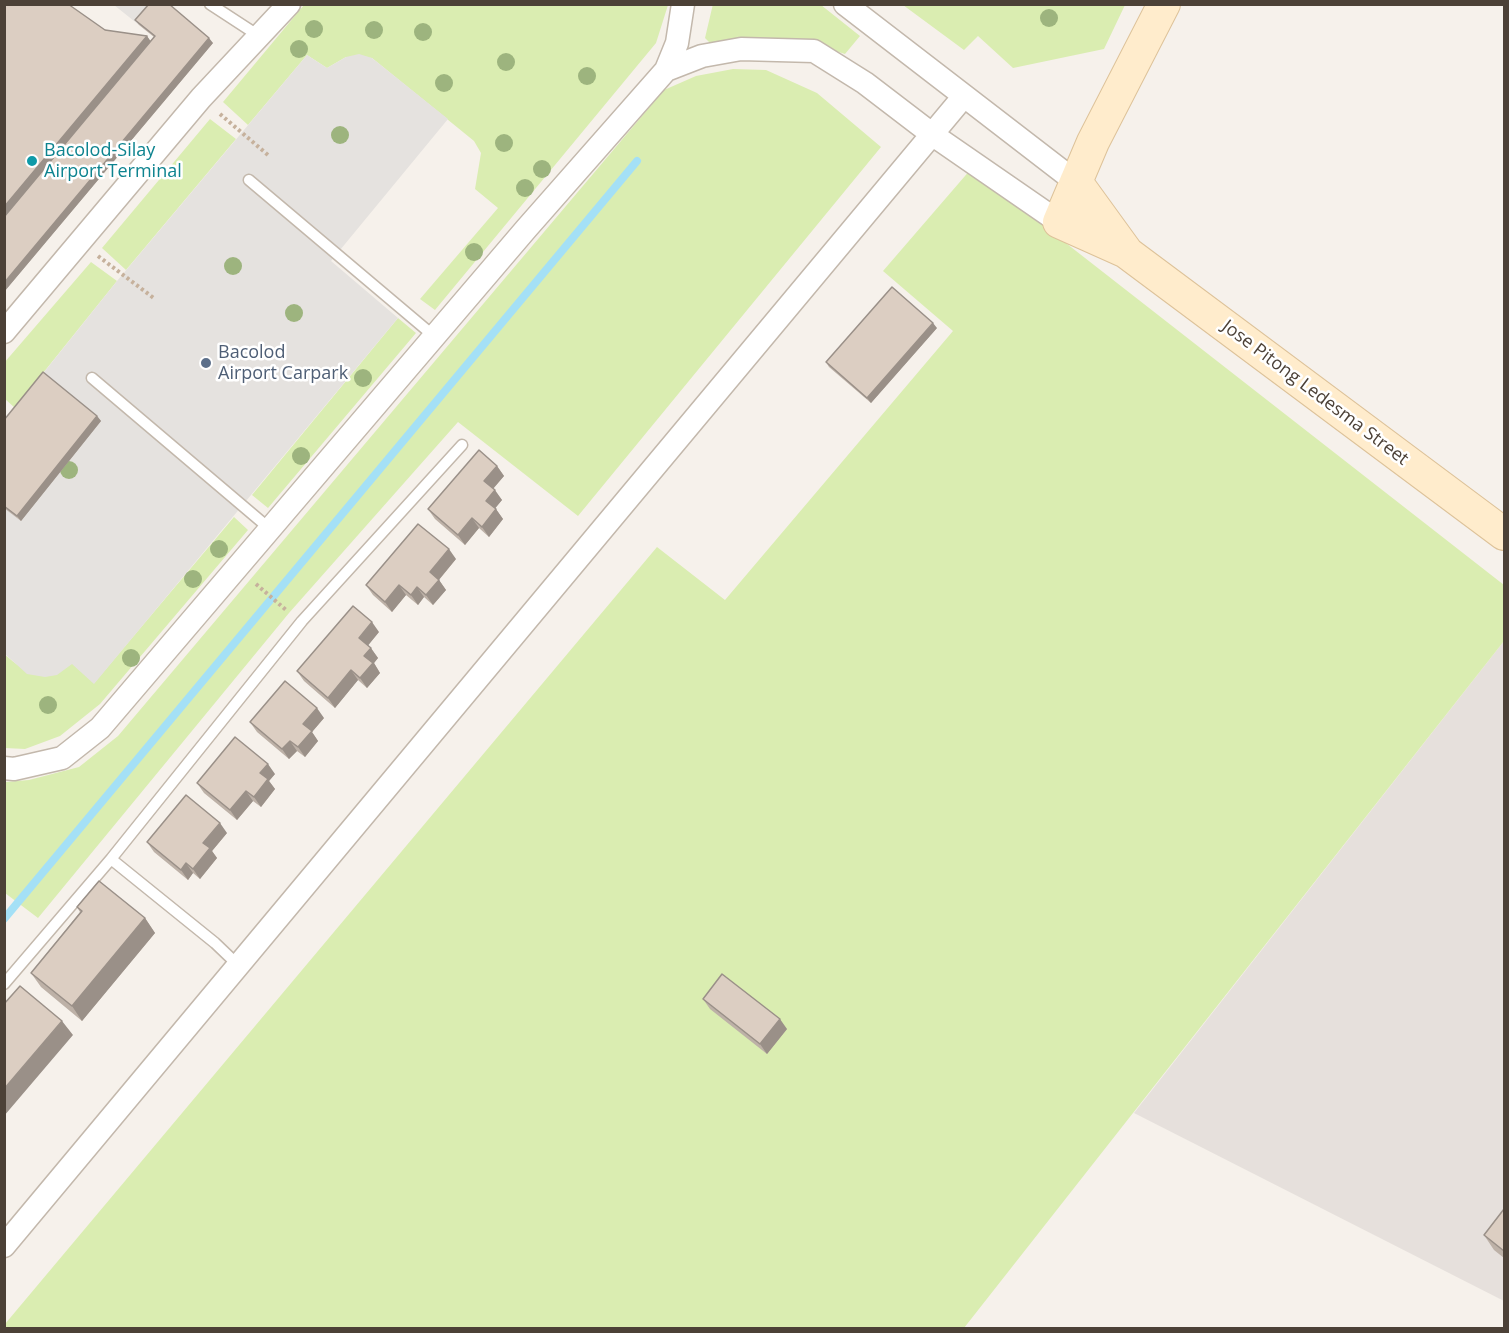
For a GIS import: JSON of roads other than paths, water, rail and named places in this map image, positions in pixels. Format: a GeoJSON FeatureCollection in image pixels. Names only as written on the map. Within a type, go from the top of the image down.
{"type":"FeatureCollection","features":[{"type":"Feature","properties":{"kind":"main road"},"geometry":{"type":"LineString","coordinates":[[1126,252],[1059,222],[1093,142],[1164,4]]}},
{"type":"Feature","properties":{"kind":"main road"},"geometry":{"type":"LineString","coordinates":[[1076,182],[1126,252]]}},
{"type":"Feature","properties":{"kind":"main road","name":"Jose Pitong Ledesma Street"},"geometry":{"type":"LineString","coordinates":[[1126,252],[1504,534]]}},
{"type":"Feature","properties":{"kind":"street"},"geometry":{"type":"LineString","coordinates":[[4,332],[201,98],[289,4]]}},
{"type":"Feature","properties":{"kind":"street"},"geometry":{"type":"LineString","coordinates":[[4,768],[14,769],[62,758],[100,728],[236,567],[666,70],[677,44],[683,4]]}},
{"type":"Feature","properties":{"kind":"street"},"geometry":{"type":"LineString","coordinates":[[854,7],[1076,182]]}},
{"type":"Feature","properties":{"kind":"street"},"geometry":{"type":"LineString","coordinates":[[666,70],[702,56],[741,50],[814,51],[865,83],[933,135],[1059,222]]}},
{"type":"Feature","properties":{"kind":"street"},"geometry":{"type":"LineString","coordinates":[[4,1246],[240,967],[964,96]]}},
{"type":"Feature","properties":{"kind":"lane"},"geometry":{"type":"LineString","coordinates":[[210,4],[259,36]]}},
{"type":"Feature","properties":{"kind":"lane"},"geometry":{"type":"LineString","coordinates":[[249,180],[435,337]]}},
{"type":"Feature","properties":{"kind":"lane"},"geometry":{"type":"LineString","coordinates":[[92,378],[270,529]]}},
{"type":"Feature","properties":{"kind":"lane"},"geometry":{"type":"LineString","coordinates":[[4,984],[111,860],[302,621],[462,445]]}},
{"type":"Feature","properties":{"kind":"lane"},"geometry":{"type":"LineString","coordinates":[[111,860],[216,943],[240,967]]}},
{"type":"Feature","properties":{"kind":"waterway"},"geometry":{"type":"LineString","coordinates":[[4,919],[637,161]]}},
{"type":"Feature","properties":{"kind":"place","name":"Bacolod-Silay Airport Terminal"},"geometry":{"type":"Point","coordinates":[32,161]}},
{"type":"Feature","properties":{"kind":"place","name":"Bacolod Airport Carpark"},"geometry":{"type":"Point","coordinates":[206,363]}}]}
